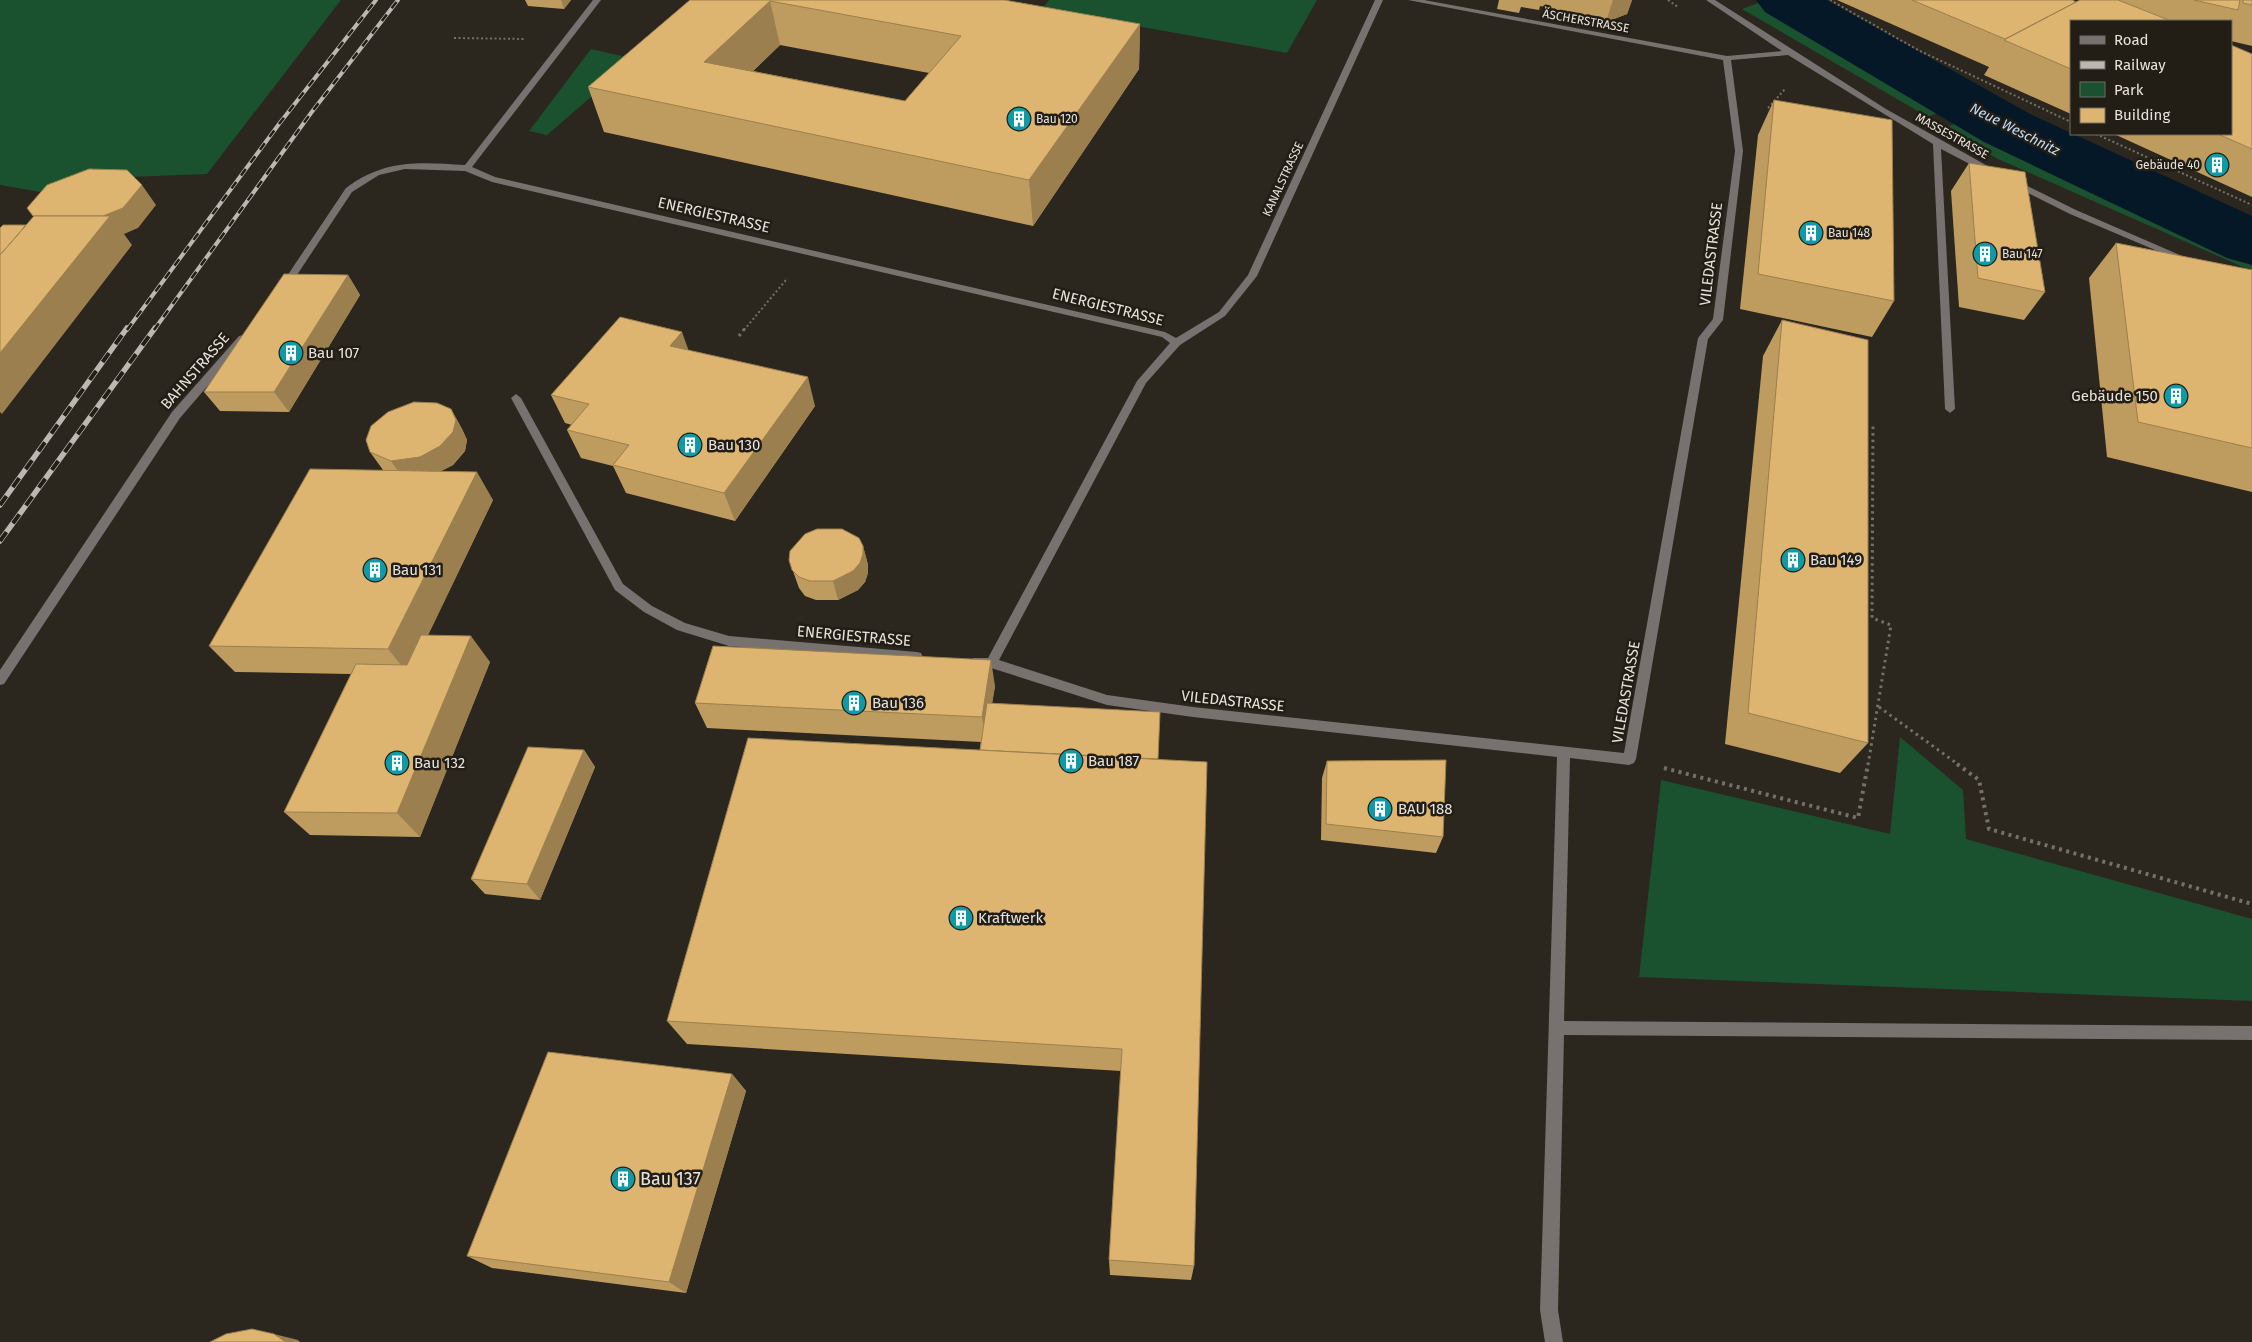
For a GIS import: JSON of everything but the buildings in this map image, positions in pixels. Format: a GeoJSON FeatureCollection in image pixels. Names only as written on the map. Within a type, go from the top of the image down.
{"type":"FeatureCollection","features":[{"type":"Feature","properties":{"kind":"lane"},"geometry":{"type":"LineString","coordinates":[[279,295],[349,190],[360,179],[375,172],[404,166],[421,165],[467,168],[597,0]]}},
{"type":"Feature","properties":{"kind":"lane","name":"KANALSTRASSE"},"geometry":{"type":"LineString","coordinates":[[1176,342],[1222,314],[1252,276],[1379,0]]}},
{"type":"Feature","properties":{"kind":"lane","name":"ÄSCHERSTRASSE"},"geometry":{"type":"LineString","coordinates":[[1412,0],[1727,58]]}},
{"type":"Feature","properties":{"kind":"lane","name":"MASSESTRASSE"},"geometry":{"type":"LineString","coordinates":[[1710,0],[1938,145],[2073,212],[2194,264]]}},
{"type":"Feature","properties":{"kind":"lane"},"geometry":{"type":"LineString","coordinates":[[1727,58],[1791,52]]}},
{"type":"Feature","properties":{"kind":"lane","name":"VILEDASTRASSE"},"geometry":{"type":"LineString","coordinates":[[991,663],[1107,700],[1193,712],[1629,759],[1703,338],[1718,320],[1739,151],[1727,58]]}},
{"type":"Feature","properties":{"kind":"lane"},"geometry":{"type":"LineString","coordinates":[[1938,145],[1950,409]]}},
{"type":"Feature","properties":{"kind":"lane","name":"ENERGIESTRASSE"},"geometry":{"type":"LineString","coordinates":[[467,168],[492,179],[1165,335],[1176,342],[1142,381],[991,663]]}},
{"type":"Feature","properties":{"kind":"lane","name":"BAHNSTRASSE"},"geometry":{"type":"LineString","coordinates":[[0,680],[176,415],[248,333]]}},
{"type":"Feature","properties":{"kind":"lane","name":"ENERGIESTRASSE"},"geometry":{"type":"LineString","coordinates":[[516,398],[620,587],[648,609],[681,627],[730,640],[933,658]]}},
{"type":"Feature","properties":{"kind":"lane"},"geometry":{"type":"LineString","coordinates":[[962,661],[991,663]]}},
{"type":"Feature","properties":{"kind":"lane"},"geometry":{"type":"LineString","coordinates":[[1554,1342],[1549,1310],[1564,752]]}},
{"type":"Feature","properties":{"kind":"lane"},"geometry":{"type":"LineString","coordinates":[[1557,1028],[2252,1033]]}},
{"type":"Feature","properties":{"kind":"path"},"geometry":{"type":"LineString","coordinates":[[1830,0],[1863,21],[2000,90],[2070,122]]}},
{"type":"Feature","properties":{"kind":"path"},"geometry":{"type":"LineString","coordinates":[[454,38],[567,39]]}},
{"type":"Feature","properties":{"kind":"path"},"geometry":{"type":"LineString","coordinates":[[2098,135],[2252,205]]}},
{"type":"Feature","properties":{"kind":"path"},"geometry":{"type":"LineString","coordinates":[[739,336],[809,253]]}},
{"type":"Feature","properties":{"kind":"path"},"geometry":{"type":"LineString","coordinates":[[1629,759],[1858,818],[1879,707],[1891,625],[1872,618],[1873,426]]}},
{"type":"Feature","properties":{"kind":"path"},"geometry":{"type":"LineString","coordinates":[[1879,707],[1979,780],[1989,829],[2252,904]]}},
{"type":"Feature","properties":{"kind":"green space"},"geometry":{"type":"Polygon","coordinates":[[[0,0],[341,0],[207,174],[131,177],[52,194],[0,185],[0,0]]]}},
{"type":"Feature","properties":{"kind":"green space"},"geometry":{"type":"Polygon","coordinates":[[[1049,0],[1317,0],[1287,53],[1042,9],[1049,0]]]}},
{"type":"Feature","properties":{"kind":"green space"},"geometry":{"type":"Polygon","coordinates":[[[1758,3],[1946,109],[1928,117],[1742,9],[1758,3]]]}},
{"type":"Feature","properties":{"kind":"green space"},"geometry":{"type":"Polygon","coordinates":[[[591,49],[635,59],[547,135],[529,131],[591,49]]]}},
{"type":"Feature","properties":{"kind":"green space"},"geometry":{"type":"Polygon","coordinates":[[[1968,119],[2076,175],[2185,221],[2252,252],[2252,271],[1998,159],[1943,128],[1968,119]]]}},
{"type":"Feature","properties":{"kind":"green space"},"geometry":{"type":"Polygon","coordinates":[[[1900,737],[1963,790],[1966,839],[2252,919],[2252,1001],[1639,977],[1661,780],[1890,834],[1900,737]]]}},
{"type":"Feature","properties":{"kind":"waterway","name":"Neue Weschnitz"},"geometry":{"type":"LineString","coordinates":[[1785,0],[2007,128],[2252,243]]}},
{"type":"Feature","properties":{"kind":"railway"},"geometry":{"type":"LineString","coordinates":[[127,330],[279,124],[376,0]]}},
{"type":"Feature","properties":{"kind":"railway"},"geometry":{"type":"LineString","coordinates":[[154,330],[311,113],[398,0]]}},
{"type":"Feature","properties":{"kind":"railway"},"geometry":{"type":"LineString","coordinates":[[0,505],[127,328]]}},
{"type":"Feature","properties":{"kind":"railway"},"geometry":{"type":"LineString","coordinates":[[0,541],[155,328]]}},
{"type":"Feature","properties":{"kind":"place","name":"Bau 120"},"geometry":{"type":"Point","coordinates":[1019,119]}},
{"type":"Feature","properties":{"kind":"place","name":"Gebäude 40"},"geometry":{"type":"Point","coordinates":[2217,165]}},
{"type":"Feature","properties":{"kind":"place","name":"Bau 148"},"geometry":{"type":"Point","coordinates":[1811,233]}},
{"type":"Feature","properties":{"kind":"place","name":"Bau 147"},"geometry":{"type":"Point","coordinates":[1985,254]}},
{"type":"Feature","properties":{"kind":"place","name":"Bau 107"},"geometry":{"type":"Point","coordinates":[291,353]}},
{"type":"Feature","properties":{"kind":"place","name":"Gebäude 150"},"geometry":{"type":"Point","coordinates":[2176,396]}},
{"type":"Feature","properties":{"kind":"place","name":"Bau 130"},"geometry":{"type":"Point","coordinates":[690,445]}},
{"type":"Feature","properties":{"kind":"place","name":"Bau 149"},"geometry":{"type":"Point","coordinates":[1793,560]}},
{"type":"Feature","properties":{"kind":"place","name":"Bau 131"},"geometry":{"type":"Point","coordinates":[375,570]}},
{"type":"Feature","properties":{"kind":"place","name":"Bau 136"},"geometry":{"type":"Point","coordinates":[854,703]}},
{"type":"Feature","properties":{"kind":"place","name":"Bau 187"},"geometry":{"type":"Point","coordinates":[1071,761]}},
{"type":"Feature","properties":{"kind":"place","name":"Bau 132"},"geometry":{"type":"Point","coordinates":[397,763]}},
{"type":"Feature","properties":{"kind":"place","name":"BAU 188"},"geometry":{"type":"Point","coordinates":[1380,809]}},
{"type":"Feature","properties":{"kind":"place","name":"Kraftwerk"},"geometry":{"type":"Point","coordinates":[961,918]}},
{"type":"Feature","properties":{"kind":"place","name":"Bau 137"},"geometry":{"type":"Point","coordinates":[623,1179]}}]}
